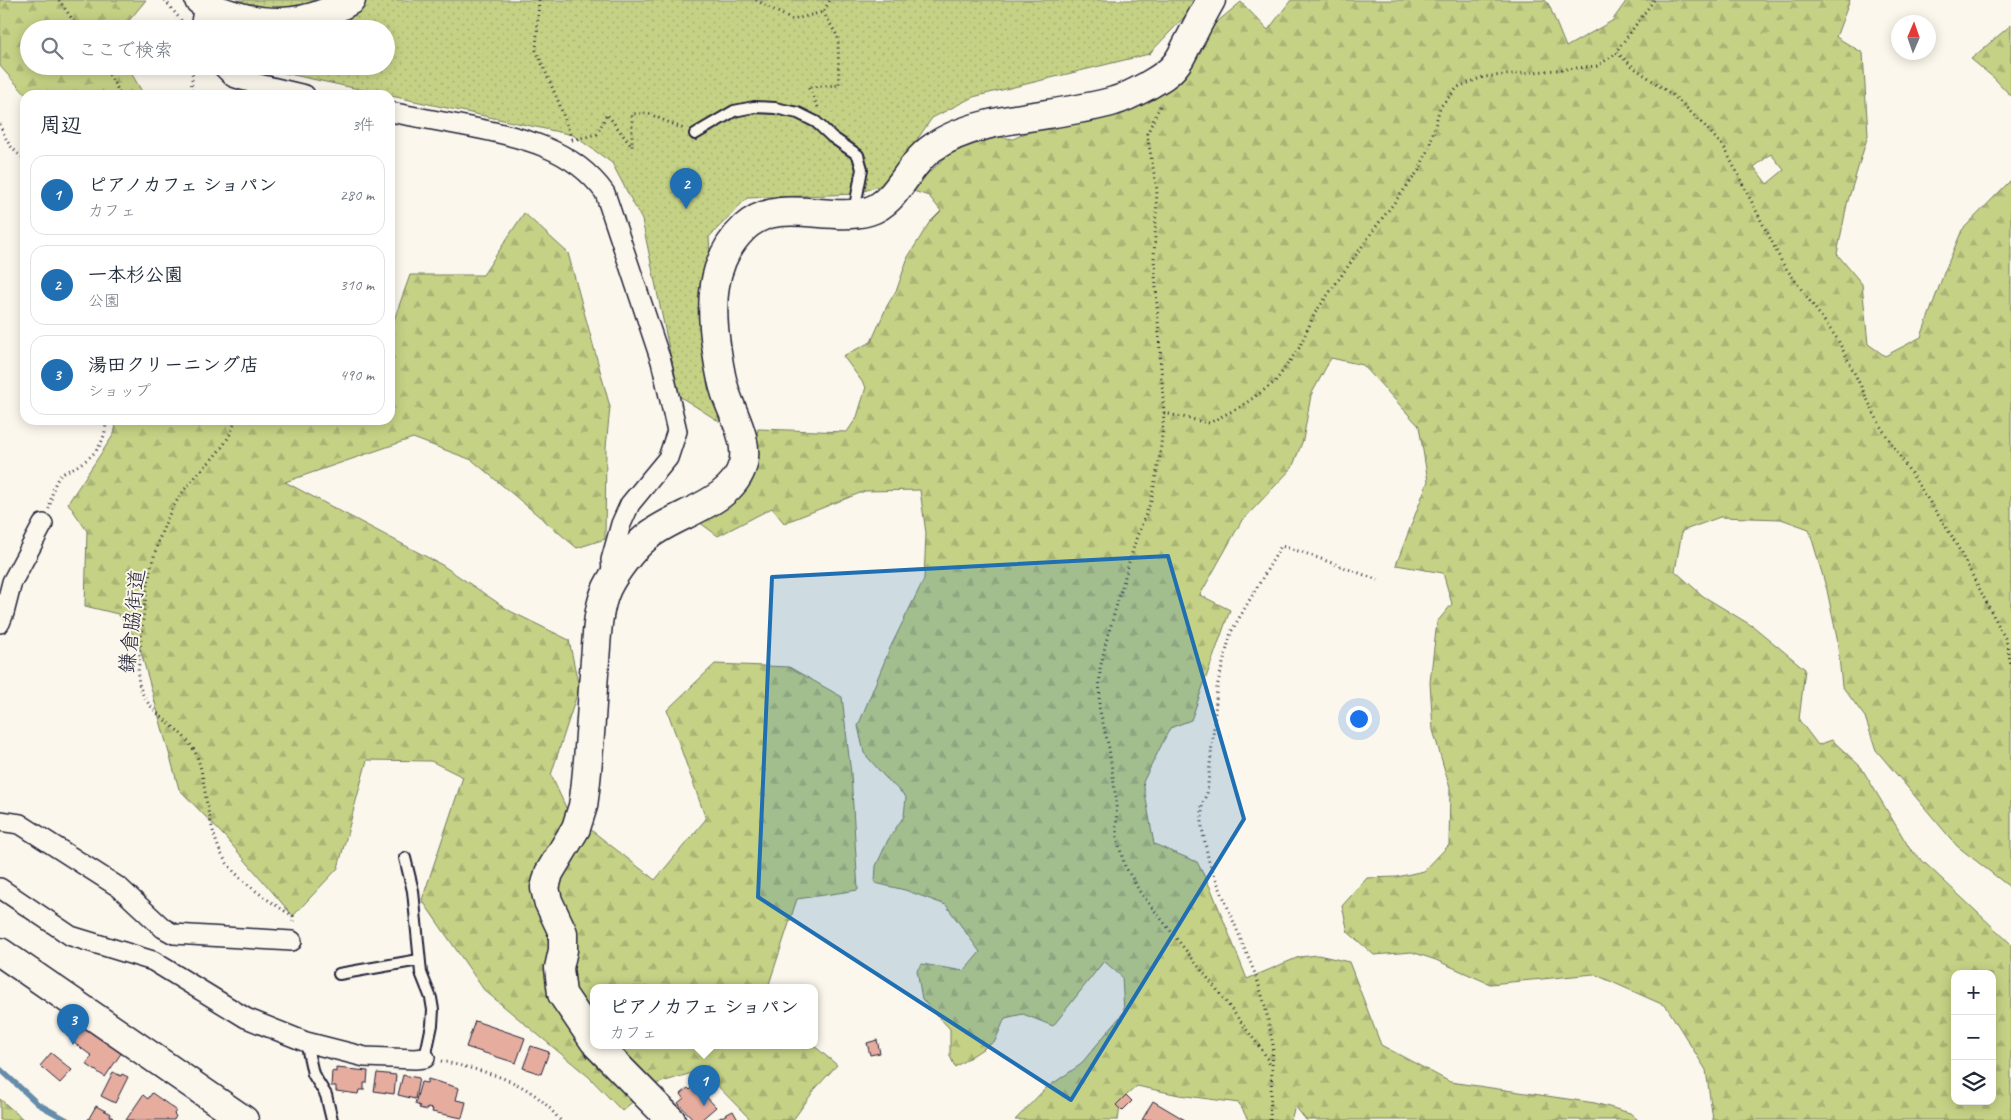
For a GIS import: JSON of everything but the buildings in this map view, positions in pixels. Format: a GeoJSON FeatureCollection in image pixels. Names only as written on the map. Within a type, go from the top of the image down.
{"type":"FeatureCollection","features":[{"type":"Feature","properties":{"kind":"main road"},"geometry":{"type":"LineString","coordinates":[[307,20],[351,0]]}},
{"type":"Feature","properties":{"kind":"main road"},"geometry":{"type":"LineString","coordinates":[[590,1035],[562,994],[559,968],[563,950],[563,933],[548,901],[545,888],[549,872],[576,828],[583,806],[598,629],[604,597],[624,562],[648,536],[720,495],[733,483],[742,467],[744,453],[742,438],[721,378],[712,319],[715,279],[728,249],[749,224],[768,214],[800,212],[854,215],[880,207],[889,199],[912,167],[931,148],[960,134],[986,126],[1117,101],[1161,78],[1176,64],[1211,0]]}},
{"type":"Feature","properties":{"kind":"main road"},"geometry":{"type":"LineString","coordinates":[[201,11],[246,20]]}},
{"type":"Feature","properties":{"kind":"main road"},"geometry":{"type":"LineString","coordinates":[[0,952],[244,1120]]}},
{"type":"Feature","properties":{"kind":"main road"},"geometry":{"type":"LineString","coordinates":[[602,1049],[671,1120]]}},
{"type":"Feature","properties":{"kind":"street"},"geometry":{"type":"LineString","coordinates":[[232,75],[242,80],[284,90]]}},
{"type":"Feature","properties":{"kind":"street"},"geometry":{"type":"LineString","coordinates":[[395,113],[500,133],[555,150],[595,178],[609,202],[625,257],[661,361],[677,425],[676,438],[668,458],[630,504],[621,524],[611,560],[613,579]]}},
{"type":"Feature","properties":{"kind":"street"},"geometry":{"type":"LineString","coordinates":[[0,623],[12,582],[43,524]]}},
{"type":"Feature","properties":{"kind":"street"},"geometry":{"type":"LineString","coordinates":[[0,822],[20,824],[120,888],[163,928],[174,934],[292,941]]}},
{"type":"Feature","properties":{"kind":"street"},"geometry":{"type":"LineString","coordinates":[[0,888],[71,936],[153,960],[246,1018],[306,1042],[365,1057],[425,1058]]}},
{"type":"Feature","properties":{"kind":"lane"},"geometry":{"type":"LineString","coordinates":[[695,134],[734,111],[754,107],[775,108],[798,113],[816,122],[832,137],[858,155],[862,169],[854,215]]}},
{"type":"Feature","properties":{"kind":"lane"},"geometry":{"type":"LineString","coordinates":[[405,858],[413,891],[419,960],[433,1010],[425,1058]]}},
{"type":"Feature","properties":{"kind":"lane"},"geometry":{"type":"LineString","coordinates":[[339,974],[419,960]]}},
{"type":"Feature","properties":{"kind":"lane"},"geometry":{"type":"LineString","coordinates":[[306,1042],[312,1074],[326,1096],[332,1120]]}},
{"type":"Feature","properties":{"kind":"path"},"geometry":{"type":"LineString","coordinates":[[59,0],[73,20]]}},
{"type":"Feature","properties":{"kind":"path"},"geometry":{"type":"LineString","coordinates":[[165,0],[181,20]]}},
{"type":"Feature","properties":{"kind":"path"},"geometry":{"type":"LineString","coordinates":[[539,0],[536,50],[559,102],[585,170]]}},
{"type":"Feature","properties":{"kind":"path"},"geometry":{"type":"LineString","coordinates":[[756,0],[792,20],[823,12],[830,0]]}},
{"type":"Feature","properties":{"kind":"path"},"geometry":{"type":"LineString","coordinates":[[1164,413],[1209,424],[1242,406],[1275,382],[1299,348],[1315,313],[1374,228],[1419,170],[1430,145],[1440,107],[1458,88],[1483,77],[1596,66],[1617,53],[1654,0]]}},
{"type":"Feature","properties":{"kind":"path"},"geometry":{"type":"LineString","coordinates":[[823,12],[838,37],[839,85],[808,87],[832,137]]}},
{"type":"Feature","properties":{"kind":"path"},"geometry":{"type":"LineString","coordinates":[[1617,53],[1674,96],[1703,124],[1725,150],[1783,264],[1838,340],[1881,427],[1953,538],[2006,640],[2011,665]]}},
{"type":"Feature","properties":{"kind":"path"},"geometry":{"type":"LineString","coordinates":[[109,75],[118,90]]}},
{"type":"Feature","properties":{"kind":"path"},"geometry":{"type":"LineString","coordinates":[[192,90],[193,75]]}},
{"type":"Feature","properties":{"kind":"path"},"geometry":{"type":"LineString","coordinates":[[1161,103],[1147,134],[1157,190],[1154,259],[1164,413],[1160,456],[1151,501],[1136,539],[1114,611],[1100,669],[1099,707],[1109,748],[1116,799],[1117,839],[1125,866],[1140,892],[1217,990],[1264,1053],[1271,1066]]}},
{"type":"Feature","properties":{"kind":"path"},"geometry":{"type":"LineString","coordinates":[[572,140],[598,134],[607,114],[632,147],[632,114],[647,113],[695,134]]}},
{"type":"Feature","properties":{"kind":"path"},"geometry":{"type":"LineString","coordinates":[[0,124],[10,146],[15,153],[20,156]]}},
{"type":"Feature","properties":{"kind":"path"},"geometry":{"type":"LineString","coordinates":[[43,524],[55,484],[61,475],[94,454],[102,444],[106,425]]}},
{"type":"Feature","properties":{"kind":"path","name":"鎌倉脇街道"},"geometry":{"type":"LineString","coordinates":[[233,425],[228,440],[181,494],[172,510],[157,548],[145,605],[138,677],[140,690],[150,705],[182,734],[194,749],[199,761],[209,815],[220,852],[230,869],[276,906],[293,916],[292,941]]}},
{"type":"Feature","properties":{"kind":"path"},"geometry":{"type":"LineString","coordinates":[[1270,1120],[1273,1045],[1265,1005],[1256,976],[1209,862],[1202,828],[1202,805],[1206,793],[1217,687],[1231,632],[1282,546],[1381,581]]}},
{"type":"Feature","properties":{"kind":"path"},"geometry":{"type":"LineString","coordinates":[[425,1058],[499,1077],[526,1089],[541,1100],[560,1120]]}},
{"type":"Feature","properties":{"kind":"highlighted area"},"geometry":{"type":"Polygon","coordinates":[[[1168,556],[1244,819],[1071,1100],[758,897],[772,577],[1168,556]]]}},
{"type":"Feature","properties":{"kind":"green space"},"geometry":{"type":"Polygon","coordinates":[[[0,0],[146,0],[129,20],[20,20],[20,75],[132,75],[141,90],[22,90],[0,66],[0,0]]]}},
{"type":"Feature","properties":{"kind":"green space"},"geometry":{"type":"Polygon","coordinates":[[[204,0],[1196,0],[1191,10],[1149,54],[973,97],[932,118],[887,183],[856,194],[747,198],[709,237],[720,422],[679,396],[642,220],[612,163],[573,135],[395,97],[395,90],[363,90],[293,75],[395,75],[395,20],[216,20],[204,0]]]}},
{"type":"Feature","properties":{"kind":"green space"},"geometry":{"type":"Polygon","coordinates":[[[1291,0],[1545,0],[1549,5],[1566,47],[1612,21],[1627,0],[1850,0],[1836,37],[1863,53],[1868,135],[1847,204],[1837,254],[1862,284],[1868,344],[1885,356],[1921,337],[1962,230],[2011,180],[2011,888],[1957,846],[1876,750],[1865,717],[1842,686],[1837,638],[1827,590],[1809,529],[1781,519],[1720,517],[1682,531],[1675,571],[1703,596],[1754,627],[1805,669],[1799,720],[1818,745],[1832,740],[1861,767],[1910,849],[2011,944],[2011,1120],[1713,1120],[1706,1070],[1666,1006],[1594,974],[1490,984],[1436,960],[1412,952],[1374,955],[1348,932],[1342,906],[1367,878],[1397,877],[1424,871],[1449,845],[1450,788],[1433,730],[1430,682],[1437,622],[1452,604],[1443,573],[1396,565],[1428,481],[1419,426],[1363,365],[1331,358],[1311,395],[1303,440],[1292,468],[1241,522],[1200,595],[1230,610],[1191,720],[1170,728],[1143,782],[1154,844],[1197,862],[1211,889],[1247,979],[1299,957],[1318,955],[1349,962],[1381,1045],[1450,1082],[1595,1103],[1630,1113],[1638,1120],[1306,1120],[1295,1106],[1291,1120],[1248,1120],[1239,1103],[1179,1095],[1137,1086],[1121,1100],[1118,1120],[1015,1120],[1045,1089],[1080,1065],[1124,1012],[1122,977],[1104,961],[1053,1026],[1023,1014],[1005,1018],[995,1041],[955,1067],[950,1056],[950,1029],[922,999],[917,970],[922,964],[964,971],[980,952],[946,905],[905,890],[875,883],[876,866],[888,840],[904,816],[906,797],[864,753],[858,726],[890,648],[924,579],[926,533],[920,490],[865,491],[784,523],[772,508],[718,536],[699,522],[748,486],[758,429],[847,432],[857,417],[866,387],[843,356],[871,342],[897,289],[908,257],[929,223],[941,211],[929,196],[910,190],[972,133],[1013,139],[1056,119],[1117,105],[1241,2],[1268,30],[1291,0]],[[1771,154],[1754,167],[1767,184],[1784,170],[1771,154]]]}},
{"type":"Feature","properties":{"kind":"green space"},"geometry":{"type":"Polygon","coordinates":[[[2011,25],[2011,96],[1994,78],[1971,59],[2011,25]]]}},
{"type":"Feature","properties":{"kind":"green space"},"geometry":{"type":"Polygon","coordinates":[[[524,213],[568,253],[610,407],[606,447],[605,539],[577,548],[472,460],[413,438],[285,482],[442,565],[510,611],[569,640],[579,688],[551,775],[568,812],[655,880],[706,819],[667,710],[715,664],[789,667],[842,697],[851,774],[858,890],[797,899],[769,984],[590,984],[590,1049],[818,1049],[837,1065],[815,1089],[793,1120],[751,1120],[702,1070],[652,1085],[622,1111],[589,1077],[484,990],[422,900],[463,777],[431,761],[367,760],[338,868],[293,916],[226,838],[179,789],[138,641],[118,614],[85,606],[87,531],[68,503],[114,434],[116,425],[395,425],[395,317],[410,275],[483,275],[524,213]]]}},
{"type":"Feature","properties":{"kind":"green space"},"geometry":{"type":"Polygon","coordinates":[[[0,1099],[24,1120],[0,1120],[0,1099]]]}},
{"type":"Feature","properties":{"kind":"waterway"},"geometry":{"type":"LineString","coordinates":[[0,1069],[38,1104],[67,1120]]}},
{"type":"Feature","properties":{"kind":"place","name":"一本杉公園"},"geometry":{"type":"Point","coordinates":[686,209]}},
{"type":"Feature","properties":{"kind":"place","name":"湯田クリーニング店"},"geometry":{"type":"Point","coordinates":[73,1045]}},
{"type":"Feature","properties":{"kind":"place","name":"ピアノカフェ ショパン"},"geometry":{"type":"Point","coordinates":[704,1106]}}]}
